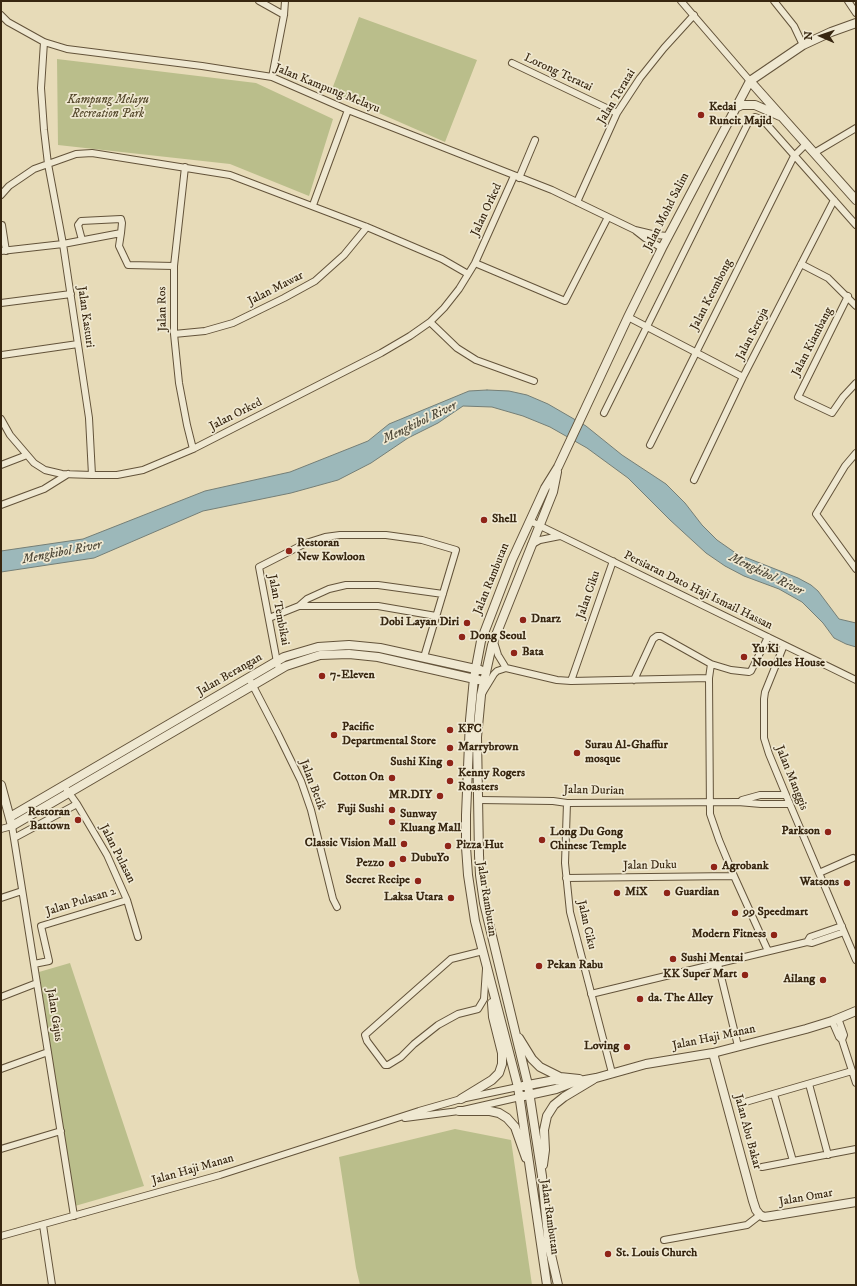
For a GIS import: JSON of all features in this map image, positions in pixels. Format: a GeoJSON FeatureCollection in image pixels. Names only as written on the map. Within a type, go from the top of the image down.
{"type":"FeatureCollection","features":[{"type":"Feature","properties":{"kind":"street"},"geometry":{"type":"LineString","coordinates":[[259,1],[284,15]]}},
{"type":"Feature","properties":{"kind":"street"},"geometry":{"type":"LineString","coordinates":[[272,77],[284,15],[285,1]]}},
{"type":"Feature","properties":{"kind":"street"},"geometry":{"type":"LineString","coordinates":[[681,1],[856,200]]}},
{"type":"Feature","properties":{"kind":"street"},"geometry":{"type":"LineString","coordinates":[[774,1],[794,26],[803,45]]}},
{"type":"Feature","properties":{"kind":"street"},"geometry":{"type":"LineString","coordinates":[[848,1],[856,13]]}},
{"type":"Feature","properties":{"kind":"street","name":"Jalan Kampung Melayu"},"geometry":{"type":"LineString","coordinates":[[1,15],[8,22],[44,42],[67,50],[202,66],[272,77],[348,110],[577,202],[635,230],[668,236]]}},
{"type":"Feature","properties":{"kind":"street","name":"Jalan Teratai"},"geometry":{"type":"LineString","coordinates":[[577,202],[617,113],[640,78],[664,48],[694,15]]}},
{"type":"Feature","properties":{"kind":"street","name":"Jalan Mohd Salim"},"geometry":{"type":"LineString","coordinates":[[530,521],[545,488],[558,467],[628,317],[668,236],[750,81],[803,45],[831,32],[856,23]]}},
{"type":"Feature","properties":{"kind":"street","name":"Jalan Kasturi"},"geometry":{"type":"LineString","coordinates":[[44,42],[41,88],[44,130],[48,164],[71,294],[89,418],[92,476]]}},
{"type":"Feature","properties":{"kind":"street","name":"Lorong Teratai"},"geometry":{"type":"LineString","coordinates":[[512,63],[617,113]]}},
{"type":"Feature","properties":{"kind":"street"},"geometry":{"type":"LineString","coordinates":[[735,108],[742,105],[755,105],[782,117]]}},
{"type":"Feature","properties":{"kind":"street"},"geometry":{"type":"LineString","coordinates":[[313,205],[348,110]]}},
{"type":"Feature","properties":{"kind":"street"},"geometry":{"type":"LineString","coordinates":[[604,413],[749,121],[755,117],[762,119],[856,225]]}},
{"type":"Feature","properties":{"kind":"street"},"geometry":{"type":"LineString","coordinates":[[814,153],[856,128]]}},
{"type":"Feature","properties":{"kind":"street","name":"Jalan Orked"},"geometry":{"type":"LineString","coordinates":[[1,419],[10,435],[27,455],[34,463],[45,470],[92,476],[117,475],[143,470],[193,449],[381,353],[430,322],[444,308],[475,263],[534,140]]}},
{"type":"Feature","properties":{"kind":"street","name":"Jalan Keembong"},"geometry":{"type":"LineString","coordinates":[[650,445],[794,156],[806,144]]}},
{"type":"Feature","properties":{"kind":"street"},"geometry":{"type":"LineString","coordinates":[[1,195],[9,186],[34,169],[76,154],[92,153],[186,167],[230,175],[313,205],[442,259],[468,274]]}},
{"type":"Feature","properties":{"kind":"street","name":"Jalan Ros"},"geometry":{"type":"LineString","coordinates":[[186,167],[174,266],[174,334],[179,383],[193,449]]}},
{"type":"Feature","properties":{"kind":"street","name":"Jalan Seroja"},"geometry":{"type":"LineString","coordinates":[[694,480],[743,376],[834,200]]}},
{"type":"Feature","properties":{"kind":"street"},"geometry":{"type":"LineString","coordinates":[[475,263],[565,301],[608,217]]}},
{"type":"Feature","properties":{"kind":"street"},"geometry":{"type":"LineString","coordinates":[[82,240],[78,225],[81,221],[121,219],[120,246],[128,265],[174,266]]}},
{"type":"Feature","properties":{"kind":"street"},"geometry":{"type":"LineString","coordinates":[[2,225],[4,251],[63,244],[121,233]]}},
{"type":"Feature","properties":{"kind":"street","name":"Jalan Mawar"},"geometry":{"type":"LineString","coordinates":[[174,334],[205,331],[233,322],[284,298],[315,281],[344,255],[367,227]]}},
{"type":"Feature","properties":{"kind":"street","name":"Jalan Kampung Melayu"},"geometry":{"type":"LineString","coordinates":[[635,230],[662,248]]}},
{"type":"Feature","properties":{"kind":"street"},"geometry":{"type":"LineString","coordinates":[[801,264],[828,278],[848,296],[856,306]]}},
{"type":"Feature","properties":{"kind":"street"},"geometry":{"type":"LineString","coordinates":[[1,302],[71,294]]}},
{"type":"Feature","properties":{"kind":"street","name":"Jalan Kiambang"},"geometry":{"type":"LineString","coordinates":[[848,296],[798,397],[832,413],[843,397],[856,383]]}},
{"type":"Feature","properties":{"kind":"street"},"geometry":{"type":"LineString","coordinates":[[628,317],[743,376]]}},
{"type":"Feature","properties":{"kind":"street"},"geometry":{"type":"LineString","coordinates":[[430,322],[457,348],[476,360],[534,380]]}},
{"type":"Feature","properties":{"kind":"street"},"geometry":{"type":"LineString","coordinates":[[2,355],[78,344]]}},
{"type":"Feature","properties":{"kind":"street"},"geometry":{"type":"LineString","coordinates":[[856,453],[846,466],[816,514],[856,569]]}},
{"type":"Feature","properties":{"kind":"street"},"geometry":{"type":"LineString","coordinates":[[1,465],[27,455]]}},
{"type":"Feature","properties":{"kind":"street","name":"Jalan Mohd Salim"},"geometry":{"type":"LineString","coordinates":[[540,526],[553,492],[558,467]]}},
{"type":"Feature","properties":{"kind":"street"},"geometry":{"type":"LineString","coordinates":[[1,505],[44,489],[68,474]]}},
{"type":"Feature","properties":{"kind":"street","name":"Persiaran Dato Haji Ismail Hassan"},"geometry":{"type":"LineString","coordinates":[[530,521],[856,680]]}},
{"type":"Feature","properties":{"kind":"street","name":"Jalan Rambutan"},"geometry":{"type":"LineString","coordinates":[[530,521],[507,571],[482,636],[475,669],[470,720],[466,847],[471,898],[486,966],[520,1097],[547,1285]]}},
{"type":"Feature","properties":{"kind":"street","name":"Jalan Rambutan"},"geometry":{"type":"LineString","coordinates":[[540,526],[493,641],[481,695],[478,737],[480,875],[484,903],[530,1095],[542,1176],[549,1246],[558,1285]]}},
{"type":"Feature","properties":{"kind":"street","name":"Jalan Tembikai"},"geometry":{"type":"LineString","coordinates":[[278,665],[259,567],[306,543],[340,534],[386,535],[422,540],[456,550],[443,594]]}},
{"type":"Feature","properties":{"kind":"street"},"geometry":{"type":"LineString","coordinates":[[531,545],[540,540],[561,536]]}},
{"type":"Feature","properties":{"kind":"street","name":"Jalan Ciku"},"geometry":{"type":"LineString","coordinates":[[571,681],[613,561]]}},
{"type":"Feature","properties":{"kind":"street"},"geometry":{"type":"LineString","coordinates":[[299,606],[306,599],[329,588],[346,585],[378,585],[443,594],[424,657]]}},
{"type":"Feature","properties":{"kind":"street"},"geometry":{"type":"LineString","coordinates":[[268,618],[299,606],[378,606],[436,616]]}},
{"type":"Feature","properties":{"kind":"street"},"geometry":{"type":"LineString","coordinates":[[634,680],[653,639],[657,636],[661,636],[711,664],[731,670],[749,672],[751,671],[768,637]]}},
{"type":"Feature","properties":{"kind":"street"},"geometry":{"type":"LineString","coordinates":[[493,641],[498,655],[506,668]]}},
{"type":"Feature","properties":{"kind":"street","name":"Jalan Manggis"},"geometry":{"type":"LineString","coordinates":[[784,645],[765,692],[764,738],[786,795],[856,960]]}},
{"type":"Feature","properties":{"kind":"street","name":"Jalan Berangan"},"geometry":{"type":"LineString","coordinates":[[11,821],[278,665],[284,657],[318,647],[349,646],[380,648],[486,671]]}},
{"type":"Feature","properties":{"kind":"street","name":"Jalan Berangan"},"geometry":{"type":"LineString","coordinates":[[278,665],[286,666],[320,656],[349,654],[378,657],[484,680]]}},
{"type":"Feature","properties":{"kind":"street"},"geometry":{"type":"LineString","coordinates":[[711,664],[709,678],[710,814],[734,876],[768,951]]}},
{"type":"Feature","properties":{"kind":"street"},"geometry":{"type":"LineString","coordinates":[[481,695],[494,674],[497,671],[506,668],[557,680],[571,681],[709,678]]}},
{"type":"Feature","properties":{"kind":"street","name":"Jalan Betik"},"geometry":{"type":"LineString","coordinates":[[250,681],[301,781],[311,810],[333,899],[337,907]]}},
{"type":"Feature","properties":{"kind":"street"},"geometry":{"type":"LineString","coordinates":[[1,785],[11,821],[1,829]]}},
{"type":"Feature","properties":{"kind":"street","name":"Jalan Pulasan"},"geometry":{"type":"LineString","coordinates":[[66,789],[77,804],[107,855],[127,900],[138,937]]}},
{"type":"Feature","properties":{"kind":"street","name":"Jalan Durian"},"geometry":{"type":"LineString","coordinates":[[738,802],[760,795],[786,795]]}},
{"type":"Feature","properties":{"kind":"street","name":"Jalan Durian"},"geometry":{"type":"LineString","coordinates":[[479,800],[553,801],[567,803],[738,802],[790,804]]}},
{"type":"Feature","properties":{"kind":"street","name":"Jalan Ciku"},"geometry":{"type":"LineString","coordinates":[[567,803],[565,863],[570,912],[612,1073]]}},
{"type":"Feature","properties":{"kind":"street"},"geometry":{"type":"LineString","coordinates":[[14,838],[77,804]]}},
{"type":"Feature","properties":{"kind":"street","name":"Jalan Gajus"},"geometry":{"type":"LineString","coordinates":[[11,821],[74,1216]]}},
{"type":"Feature","properties":{"kind":"street"},"geometry":{"type":"LineString","coordinates":[[819,873],[853,858]]}},
{"type":"Feature","properties":{"kind":"street","name":"Jalan Duku"},"geometry":{"type":"LineString","coordinates":[[566,878],[734,876]]}},
{"type":"Feature","properties":{"kind":"street"},"geometry":{"type":"LineString","coordinates":[[1,898],[22,891]]}},
{"type":"Feature","properties":{"kind":"street","name":"Jalan Pulasan 2"},"geometry":{"type":"LineString","coordinates":[[34,964],[49,961],[41,926],[127,900]]}},
{"type":"Feature","properties":{"kind":"street"},"geometry":{"type":"LineString","coordinates":[[591,994],[807,942],[812,943],[843,929]]}},
{"type":"Feature","properties":{"kind":"street"},"geometry":{"type":"LineString","coordinates":[[483,951],[451,958],[365,1035],[367,1041],[385,1065],[388,1065],[401,1056],[438,1025],[458,1014],[478,1009],[484,999],[486,966]]}},
{"type":"Feature","properties":{"kind":"street"},"geometry":{"type":"LineString","coordinates":[[718,964],[738,1046]]}},
{"type":"Feature","properties":{"kind":"street"},"geometry":{"type":"LineString","coordinates":[[1,997],[37,983]]}},
{"type":"Feature","properties":{"kind":"street"},"geometry":{"type":"LineString","coordinates":[[461,1099],[492,1080],[499,1073],[502,1064],[502,1053],[493,1017],[492,1005],[494,995]]}},
{"type":"Feature","properties":{"kind":"street","name":"Jalan Haji Manan"},"geometry":{"type":"LineString","coordinates":[[390,1121],[459,1111],[556,1089],[574,1082],[596,1078],[646,1064],[713,1053],[806,1029],[856,1011]]}},
{"type":"Feature","properties":{"kind":"street"},"geometry":{"type":"LineString","coordinates":[[835,1019],[839,1038],[842,1040],[856,1083]]}},
{"type":"Feature","properties":{"kind":"street"},"geometry":{"type":"LineString","coordinates":[[515,1032],[532,1059],[548,1073],[560,1077],[584,1080]]}},
{"type":"Feature","properties":{"kind":"street"},"geometry":{"type":"LineString","coordinates":[[1,1069],[48,1052]]}},
{"type":"Feature","properties":{"kind":"street","name":"Jalan Abu Bakar"},"geometry":{"type":"LineString","coordinates":[[713,1053],[753,1201],[756,1210],[760,1215]]}},
{"type":"Feature","properties":{"kind":"street"},"geometry":{"type":"LineString","coordinates":[[849,1061],[856,1058]]}},
{"type":"Feature","properties":{"kind":"street"},"geometry":{"type":"LineString","coordinates":[[742,1103],[852,1071]]}},
{"type":"Feature","properties":{"kind":"street"},"geometry":{"type":"LineString","coordinates":[[542,1176],[545,1150],[544,1130],[547,1116],[554,1105],[564,1097],[596,1078]]}},
{"type":"Feature","properties":{"kind":"street","name":"Jalan Haji Manan"},"geometry":{"type":"LineString","coordinates":[[1,1236],[220,1175],[461,1099],[555,1080],[574,1082]]}},
{"type":"Feature","properties":{"kind":"street"},"geometry":{"type":"LineString","coordinates":[[809,1084],[828,1155]]}},
{"type":"Feature","properties":{"kind":"street"},"geometry":{"type":"LineString","coordinates":[[774,1094],[793,1161]]}},
{"type":"Feature","properties":{"kind":"street"},"geometry":{"type":"LineString","coordinates":[[459,1111],[490,1111],[499,1113],[507,1118],[515,1127],[531,1172]]}},
{"type":"Feature","properties":{"kind":"street"},"geometry":{"type":"LineString","coordinates":[[1,1149],[61,1131]]}},
{"type":"Feature","properties":{"kind":"street"},"geometry":{"type":"LineString","coordinates":[[762,1167],[856,1149]]}},
{"type":"Feature","properties":{"kind":"street","name":"Jalan Omar"},"geometry":{"type":"LineString","coordinates":[[760,1215],[764,1217],[856,1202]]}},
{"type":"Feature","properties":{"kind":"street"},"geometry":{"type":"LineString","coordinates":[[664,1240],[747,1225],[760,1215]]}},
{"type":"Feature","properties":{"kind":"street"},"geometry":{"type":"LineString","coordinates":[[43,1225],[52,1285]]}},
{"type":"Feature","properties":{"kind":"green space"},"geometry":{"type":"Polygon","coordinates":[[[359,17],[477,60],[445,142],[331,92],[359,17]]]}},
{"type":"Feature","properties":{"kind":"green space","name":"Kampung Melayu Recreation Park"},"geometry":{"type":"Polygon","coordinates":[[[57,59],[256,83],[333,119],[309,196],[230,164],[58,145],[57,59]]]}},
{"type":"Feature","properties":{"kind":"green space"},"geometry":{"type":"Polygon","coordinates":[[[70,963],[144,1186],[75,1206],[39,972],[70,963]]]}},
{"type":"Feature","properties":{"kind":"green space"},"geometry":{"type":"Polygon","coordinates":[[[455,1129],[511,1140],[532,1285],[360,1285],[339,1157],[455,1129]]]}},
{"type":"Feature","properties":{"kind":"water","name":"Mengkibol River"},"geometry":{"type":"Polygon","coordinates":[[[469,391],[509,391],[527,395],[548,404],[586,426],[622,455],[666,484],[685,503],[702,525],[717,540],[737,554],[798,578],[811,585],[818,591],[839,619],[856,623],[856,647],[834,638],[823,623],[802,602],[779,589],[744,576],[725,566],[706,553],[628,478],[587,448],[550,427],[523,416],[492,407],[463,406],[438,423],[408,438],[371,463],[338,480],[291,493],[203,511],[94,558],[1,572],[1,551],[83,539],[205,491],[290,472],[368,441],[389,424],[469,391]]]}},
{"type":"Feature","properties":{"kind":"place","name":"Kedai Runcit Majid"},"geometry":{"type":"Point","coordinates":[701,115]}},
{"type":"Feature","properties":{"kind":"place","name":"Shell"},"geometry":{"type":"Point","coordinates":[484,520]}},
{"type":"Feature","properties":{"kind":"place","name":"Restoran New Kowloon"},"geometry":{"type":"Point","coordinates":[289,551]}},
{"type":"Feature","properties":{"kind":"place","name":"Dnarz"},"geometry":{"type":"Point","coordinates":[523,620]}},
{"type":"Feature","properties":{"kind":"place","name":"Dobi Layan Diri"},"geometry":{"type":"Point","coordinates":[467,623]}},
{"type":"Feature","properties":{"kind":"place","name":"Dong Seoul"},"geometry":{"type":"Point","coordinates":[462,637]}},
{"type":"Feature","properties":{"kind":"place","name":"Bata"},"geometry":{"type":"Point","coordinates":[514,653]}},
{"type":"Feature","properties":{"kind":"place","name":"Yu Ki Noodles House"},"geometry":{"type":"Point","coordinates":[744,657]}},
{"type":"Feature","properties":{"kind":"place","name":"7-Eleven"},"geometry":{"type":"Point","coordinates":[322,676]}},
{"type":"Feature","properties":{"kind":"place","name":"KFC"},"geometry":{"type":"Point","coordinates":[450,730]}},
{"type":"Feature","properties":{"kind":"place","name":"Pacific Departmental Store"},"geometry":{"type":"Point","coordinates":[334,735]}},
{"type":"Feature","properties":{"kind":"place","name":"Marrybrown"},"geometry":{"type":"Point","coordinates":[450,748]}},
{"type":"Feature","properties":{"kind":"place","name":"Surau Al-Ghaffur mosque"},"geometry":{"type":"Point","coordinates":[577,753]}},
{"type":"Feature","properties":{"kind":"place","name":"Sushi King"},"geometry":{"type":"Point","coordinates":[450,763]}},
{"type":"Feature","properties":{"kind":"place","name":"Cotton On"},"geometry":{"type":"Point","coordinates":[392,778]}},
{"type":"Feature","properties":{"kind":"place","name":"Kenny Rogers Roasters"},"geometry":{"type":"Point","coordinates":[450,781]}},
{"type":"Feature","properties":{"kind":"place","name":"MR.DIY"},"geometry":{"type":"Point","coordinates":[440,796]}},
{"type":"Feature","properties":{"kind":"place","name":"Fuji Sushi"},"geometry":{"type":"Point","coordinates":[392,810]}},
{"type":"Feature","properties":{"kind":"place","name":"Restoran Battown"},"geometry":{"type":"Point","coordinates":[78,820]}},
{"type":"Feature","properties":{"kind":"place","name":"Sunway Kluang Mall"},"geometry":{"type":"Point","coordinates":[392,822]}},
{"type":"Feature","properties":{"kind":"place","name":"Parkson"},"geometry":{"type":"Point","coordinates":[828,832]}},
{"type":"Feature","properties":{"kind":"place","name":"Long Du Gong Chinese Temple"},"geometry":{"type":"Point","coordinates":[542,840]}},
{"type":"Feature","properties":{"kind":"place","name":"Classic Vision Mall"},"geometry":{"type":"Point","coordinates":[404,844]}},
{"type":"Feature","properties":{"kind":"place","name":"Pizza Hut"},"geometry":{"type":"Point","coordinates":[448,846]}},
{"type":"Feature","properties":{"kind":"place","name":"DubuYo"},"geometry":{"type":"Point","coordinates":[403,859]}},
{"type":"Feature","properties":{"kind":"place","name":"Pezzo"},"geometry":{"type":"Point","coordinates":[392,864]}},
{"type":"Feature","properties":{"kind":"place","name":"Agrobank"},"geometry":{"type":"Point","coordinates":[714,867]}},
{"type":"Feature","properties":{"kind":"place","name":"Secret Recipe"},"geometry":{"type":"Point","coordinates":[418,881]}},
{"type":"Feature","properties":{"kind":"place","name":"Watsons"},"geometry":{"type":"Point","coordinates":[847,883]}},
{"type":"Feature","properties":{"kind":"place","name":"MiX"},"geometry":{"type":"Point","coordinates":[617,893]}},
{"type":"Feature","properties":{"kind":"place","name":"Guardian"},"geometry":{"type":"Point","coordinates":[667,893]}},
{"type":"Feature","properties":{"kind":"place","name":"Laksa Utara"},"geometry":{"type":"Point","coordinates":[451,898]}},
{"type":"Feature","properties":{"kind":"place","name":"99 Speedmart"},"geometry":{"type":"Point","coordinates":[735,913]}},
{"type":"Feature","properties":{"kind":"place","name":"Modern Fitness"},"geometry":{"type":"Point","coordinates":[774,935]}},
{"type":"Feature","properties":{"kind":"place","name":"Sushi Mentai"},"geometry":{"type":"Point","coordinates":[673,959]}},
{"type":"Feature","properties":{"kind":"place","name":"Pekan Rabu"},"geometry":{"type":"Point","coordinates":[539,966]}},
{"type":"Feature","properties":{"kind":"place","name":"KK Super Mart"},"geometry":{"type":"Point","coordinates":[745,975]}},
{"type":"Feature","properties":{"kind":"place","name":"Ailang"},"geometry":{"type":"Point","coordinates":[823,980]}},
{"type":"Feature","properties":{"kind":"place","name":"da. The Alley"},"geometry":{"type":"Point","coordinates":[640,999]}},
{"type":"Feature","properties":{"kind":"place","name":"Loving"},"geometry":{"type":"Point","coordinates":[627,1047]}},
{"type":"Feature","properties":{"kind":"place","name":"St. Louis Church"},"geometry":{"type":"Point","coordinates":[608,1254]}}]}
